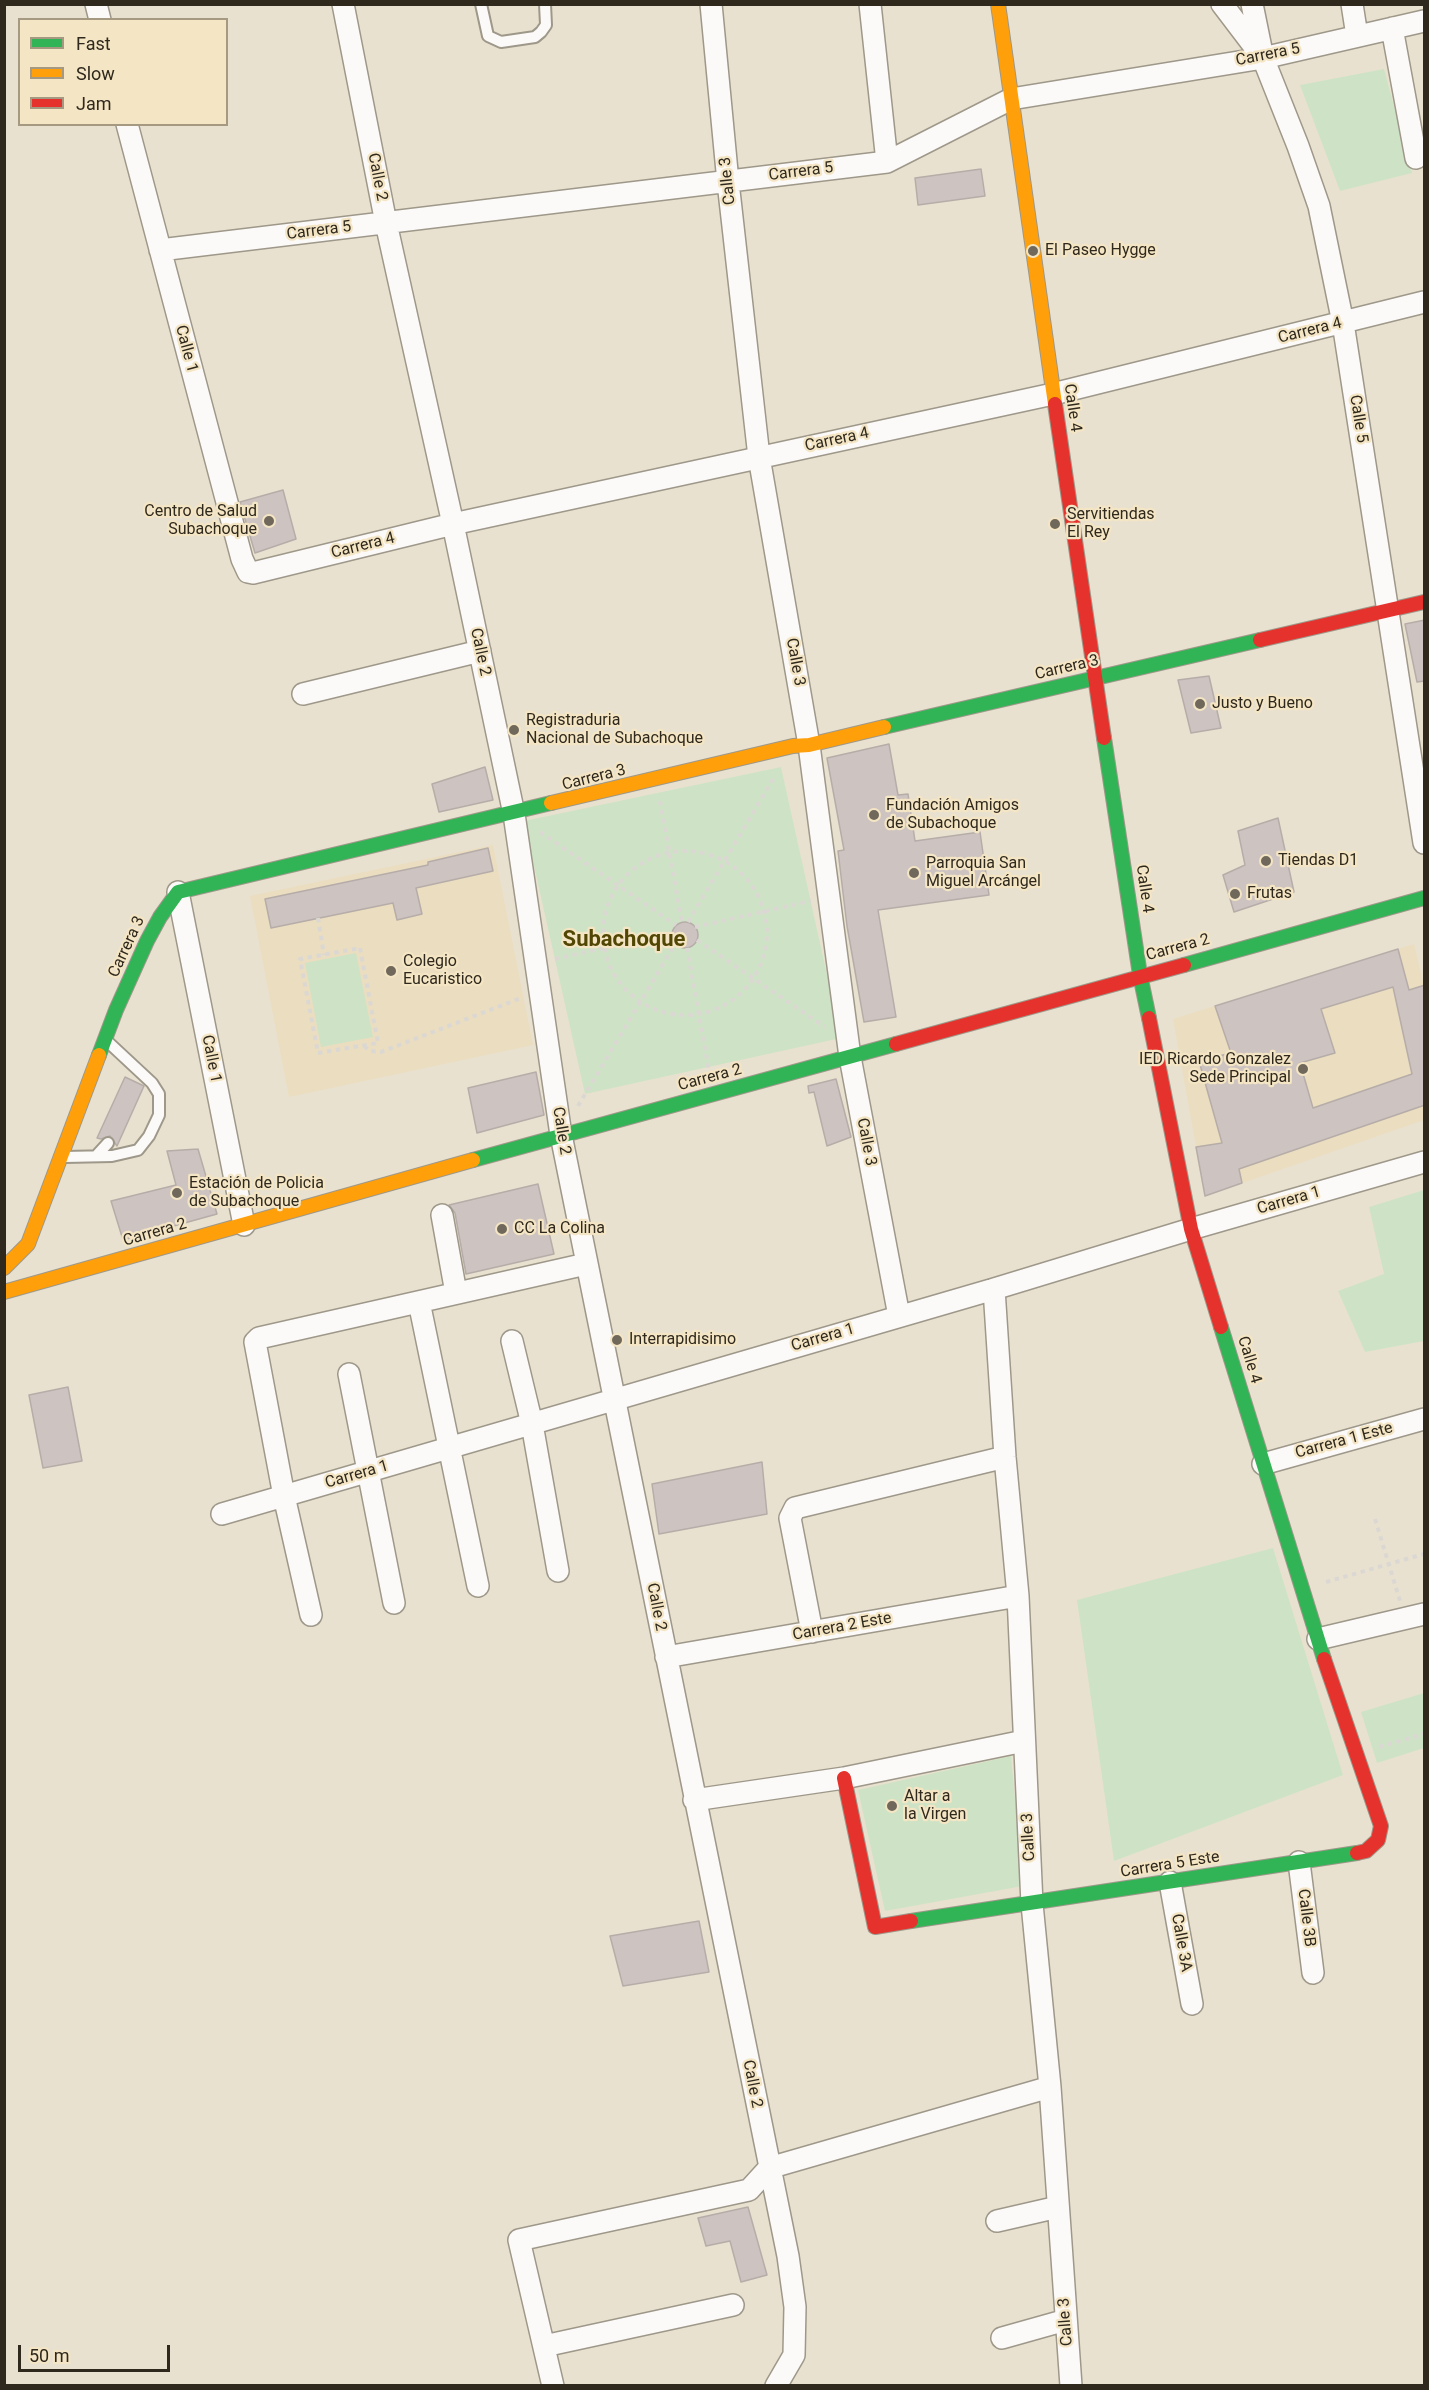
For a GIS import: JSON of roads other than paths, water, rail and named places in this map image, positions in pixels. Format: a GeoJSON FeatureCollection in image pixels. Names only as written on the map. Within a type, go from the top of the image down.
{"type":"FeatureCollection","features":[{"type":"Feature","properties":{"kind":"street","name":"Calle 2"},"geometry":{"type":"LineString","coordinates":[[343,4],[386,223],[514,814],[561,1135],[788,2256],[795,2307],[794,2355],[776,2385]]}},
{"type":"Feature","properties":{"kind":"street","name":"Calle 3"},"geometry":{"type":"LineString","coordinates":[[711,4],[728,182],[759,457],[801,746],[829,896],[849,1050],[899,1316]]}},
{"type":"Feature","properties":{"kind":"street"},"geometry":{"type":"LineString","coordinates":[[870,4],[887,162]]}},
{"type":"Feature","properties":{"kind":"street","name":"Calle 4"},"geometry":{"type":"LineString","coordinates":[[998,4],[1053,394],[1140,975],[1191,1229],[1318,1639],[1357,1755]]}},
{"type":"Feature","properties":{"kind":"street"},"geometry":{"type":"LineString","coordinates":[[1222,4],[1263,58]]}},
{"type":"Feature","properties":{"kind":"street","name":"Calle 5"},"geometry":{"type":"LineString","coordinates":[[1252,4],[1263,58],[1319,206],[1343,323],[1425,843]]}},
{"type":"Feature","properties":{"kind":"street"},"geometry":{"type":"LineString","coordinates":[[1352,4],[1357,36]]}},
{"type":"Feature","properties":{"kind":"street","name":"Carrera 5"},"geometry":{"type":"LineString","coordinates":[[160,250],[887,162],[1011,99],[1263,58],[1425,21]]}},
{"type":"Feature","properties":{"kind":"street"},"geometry":{"type":"LineString","coordinates":[[1392,28],[1416,158]]}},
{"type":"Feature","properties":{"kind":"street","name":"Calle 1"},"geometry":{"type":"LineString","coordinates":[[128,126],[242,559],[248,572]]}},
{"type":"Feature","properties":{"kind":"street","name":"Carrera 4"},"geometry":{"type":"LineString","coordinates":[[248,572],[261,571],[453,524],[1053,394],[1425,302]]}},
{"type":"Feature","properties":{"kind":"street","name":"Carrera 3"},"geometry":{"type":"LineString","coordinates":[[4,1268],[28,1244],[116,1010],[147,941],[160,917],[178,892],[1425,602]]}},
{"type":"Feature","properties":{"kind":"street"},"geometry":{"type":"LineString","coordinates":[[303,694],[480,651]]}},
{"type":"Feature","properties":{"kind":"street","name":"Calle 1"},"geometry":{"type":"LineString","coordinates":[[178,892],[244,1225]]}},
{"type":"Feature","properties":{"kind":"street","name":"Carrera 2"},"geometry":{"type":"LineString","coordinates":[[4,1292],[713,1094],[849,1050],[1425,898]]}},
{"type":"Feature","properties":{"kind":"street","name":"Carrera 1"},"geometry":{"type":"LineString","coordinates":[[222,1514],[1425,1162]]}},
{"type":"Feature","properties":{"kind":"street"},"geometry":{"type":"LineString","coordinates":[[442,1215],[456,1293]]}},
{"type":"Feature","properties":{"kind":"street"},"geometry":{"type":"LineString","coordinates":[[28,1244],[33,1274],[40,1282]]}},
{"type":"Feature","properties":{"kind":"street"},"geometry":{"type":"LineString","coordinates":[[311,1614],[284,1496],[255,1342],[259,1338],[586,1264]]}},
{"type":"Feature","properties":{"kind":"street","name":"Calle 3"},"geometry":{"type":"LineString","coordinates":[[994,1288],[1005,1457],[1018,1596],[1032,1904],[1050,2087],[1071,2385]]}},
{"type":"Feature","properties":{"kind":"street"},"geometry":{"type":"LineString","coordinates":[[419,1302],[478,1586]]}},
{"type":"Feature","properties":{"kind":"street"},"geometry":{"type":"LineString","coordinates":[[512,1341],[532,1424],[558,1571]]}},
{"type":"Feature","properties":{"kind":"street"},"geometry":{"type":"LineString","coordinates":[[349,1374],[394,1602]]}},
{"type":"Feature","properties":{"kind":"street","name":"Carrera 1 Este"},"geometry":{"type":"LineString","coordinates":[[1263,1464],[1425,1419]]}},
{"type":"Feature","properties":{"kind":"street"},"geometry":{"type":"LineString","coordinates":[[812,1632],[790,1518],[795,1508],[1005,1457]]}},
{"type":"Feature","properties":{"kind":"street","name":"Carrera 2 Este"},"geometry":{"type":"LineString","coordinates":[[666,1657],[1018,1596]]}},
{"type":"Feature","properties":{"kind":"street"},"geometry":{"type":"LineString","coordinates":[[1318,1639],[1415,1616]]}},
{"type":"Feature","properties":{"kind":"street"},"geometry":{"type":"LineString","coordinates":[[694,1800],[844,1778],[1024,1741]]}},
{"type":"Feature","properties":{"kind":"street","name":"Carrera 5 Este"},"geometry":{"type":"LineString","coordinates":[[844,1778],[875,1927],[1366,1851],[1378,1840],[1381,1826],[1357,1755]]}},
{"type":"Feature","properties":{"kind":"street","name":"Calle 3B"},"geometry":{"type":"LineString","coordinates":[[1299,1862],[1313,1973]]}},
{"type":"Feature","properties":{"kind":"street","name":"Calle 3A"},"geometry":{"type":"LineString","coordinates":[[1170,1882],[1192,2004]]}},
{"type":"Feature","properties":{"kind":"street"},"geometry":{"type":"LineString","coordinates":[[553,2385],[519,2240],[749,2190],[769,2168],[1050,2087]]}},
{"type":"Feature","properties":{"kind":"street"},"geometry":{"type":"LineString","coordinates":[[997,2221],[1058,2207]]}},
{"type":"Feature","properties":{"kind":"street"},"geometry":{"type":"LineString","coordinates":[[544,2346],[733,2305]]}},
{"type":"Feature","properties":{"kind":"street"},"geometry":{"type":"LineString","coordinates":[[1002,2338],[1066,2320]]}},
{"type":"Feature","properties":{"kind":"lane"},"geometry":{"type":"LineString","coordinates":[[481,4],[488,36],[501,42],[535,37],[542,32],[546,25],[544,4]]}},
{"type":"Feature","properties":{"kind":"lane"},"geometry":{"type":"LineString","coordinates":[[61,1158],[112,1156],[138,1149],[149,1136],[159,1115],[159,1094],[152,1083],[105,1040]]}},
{"type":"Feature","properties":{"kind":"lane"},"geometry":{"type":"LineString","coordinates":[[133,1081],[134,1068]]}},
{"type":"Feature","properties":{"kind":"lane"},"geometry":{"type":"LineString","coordinates":[[97,1155],[108,1143]]}},
{"type":"Feature","properties":{"kind":"place","name":"El Paseo Hygge"},"geometry":{"type":"Point","coordinates":[1033,251]}},
{"type":"Feature","properties":{"kind":"place","name":"Centro de Salud Subachoque"},"geometry":{"type":"Point","coordinates":[269,521]}},
{"type":"Feature","properties":{"kind":"place","name":"Servitiendas El Rey"},"geometry":{"type":"Point","coordinates":[1055,524]}},
{"type":"Feature","properties":{"kind":"place","name":"Justo y Bueno"},"geometry":{"type":"Point","coordinates":[1200,704]}},
{"type":"Feature","properties":{"kind":"place","name":"Registraduria Nacional de Subachoque"},"geometry":{"type":"Point","coordinates":[514,730]}},
{"type":"Feature","properties":{"kind":"place","name":"Fundación Amigos de Subachoque"},"geometry":{"type":"Point","coordinates":[874,815]}},
{"type":"Feature","properties":{"kind":"place","name":"Tiendas D1"},"geometry":{"type":"Point","coordinates":[1266,861]}},
{"type":"Feature","properties":{"kind":"place","name":"Parroquia San Miguel Arcángel"},"geometry":{"type":"Point","coordinates":[914,873]}},
{"type":"Feature","properties":{"kind":"place","name":"Frutas"},"geometry":{"type":"Point","coordinates":[1235,894]}},
{"type":"Feature","properties":{"kind":"place","name":"Colegio Eucaristico"},"geometry":{"type":"Point","coordinates":[391,971]}},
{"type":"Feature","properties":{"kind":"place","name":"IED Ricardo Gonzalez Sede Principal"},"geometry":{"type":"Point","coordinates":[1303,1069]}},
{"type":"Feature","properties":{"kind":"place","name":"Estación de Policia de Subachoque"},"geometry":{"type":"Point","coordinates":[177,1193]}},
{"type":"Feature","properties":{"kind":"place","name":"CC La Colina"},"geometry":{"type":"Point","coordinates":[502,1229]}},
{"type":"Feature","properties":{"kind":"place","name":"Interrapidisimo"},"geometry":{"type":"Point","coordinates":[617,1340]}},
{"type":"Feature","properties":{"kind":"place","name":"Altar a la Virgen"},"geometry":{"type":"Point","coordinates":[892,1806]}},
{"type":"Feature","properties":{"kind":"district","name":"Subachoque"},"geometry":{"type":"Point","coordinates":[624,940]}}]}
